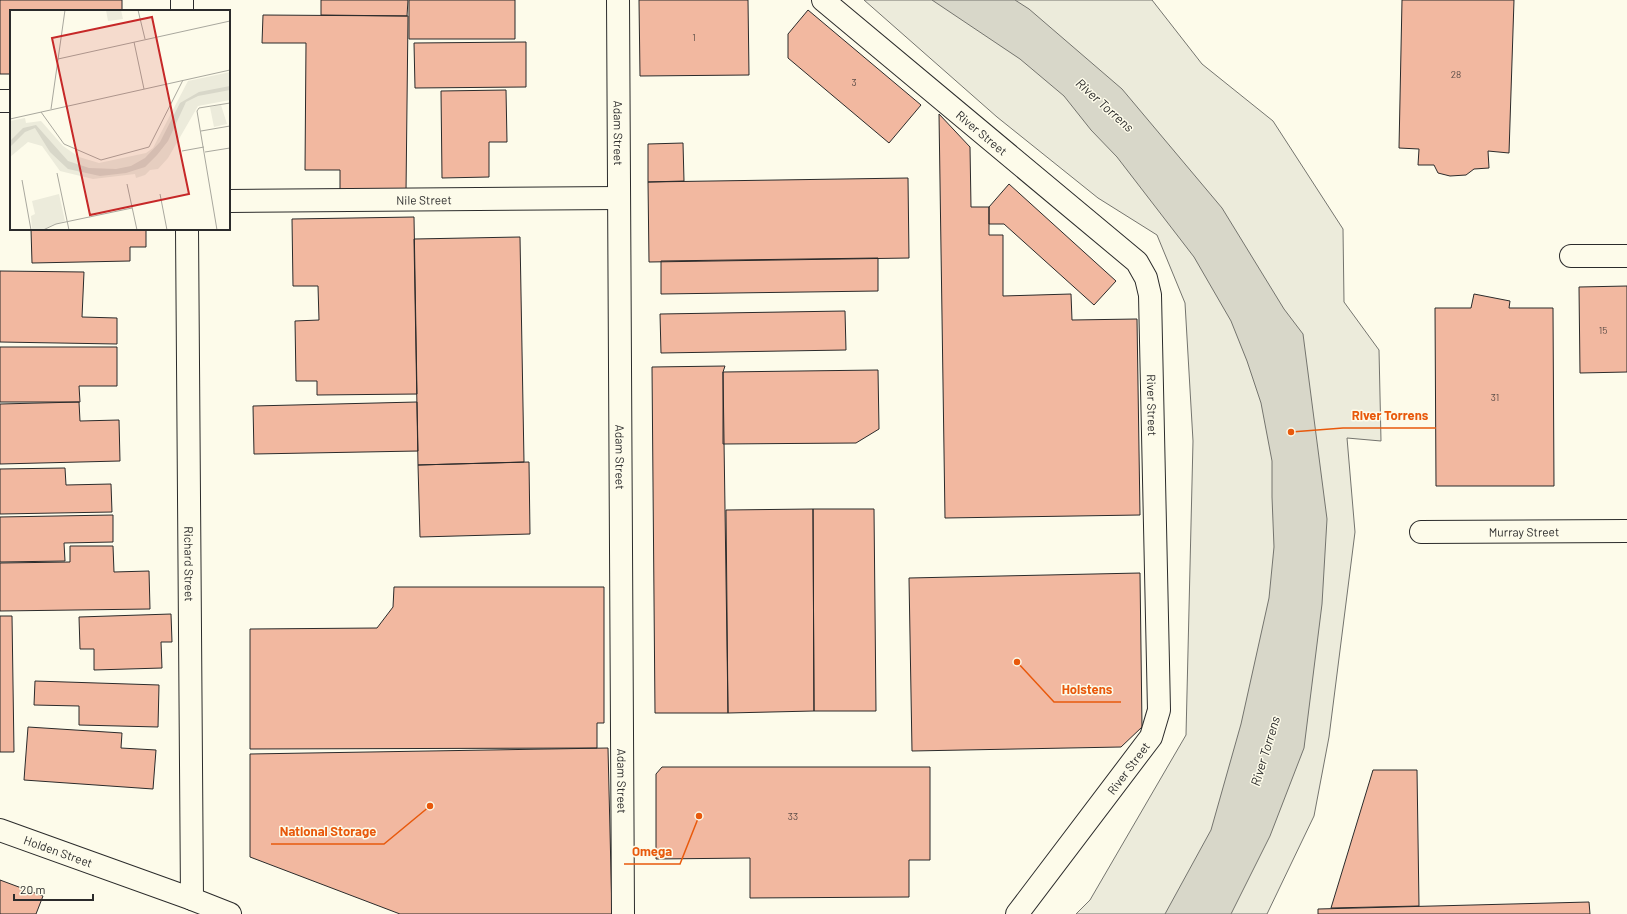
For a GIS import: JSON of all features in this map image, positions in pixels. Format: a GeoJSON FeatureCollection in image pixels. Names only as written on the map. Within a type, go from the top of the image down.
{"type":"FeatureCollection","features":[{"type":"Feature","properties":{"kind":"street","name":"Adam Street"},"geometry":{"type":"LineString","coordinates":[[618,0],[623,914]]}},
{"type":"Feature","properties":{"kind":"street","name":"River Street"},"geometry":{"type":"LineString","coordinates":[[823,0],[1137,262],[1146,278],[1150,295],[1159,710],[1151,737],[1017,914]]}},
{"type":"Feature","properties":{"kind":"street","name":"Nile Street"},"geometry":{"type":"LineString","coordinates":[[230,201],[619,198]]}},
{"type":"Feature","properties":{"kind":"street","name":"Richard Street"},"geometry":{"type":"LineString","coordinates":[[187,230],[192,899]]}},
{"type":"Feature","properties":{"kind":"street"},"geometry":{"type":"LineString","coordinates":[[1571,256],[1627,256]]}},
{"type":"Feature","properties":{"kind":"street","name":"Murray Street"},"geometry":{"type":"LineString","coordinates":[[1421,532],[1627,531]]}},
{"type":"Feature","properties":{"kind":"street","name":"Holden Street"},"geometry":{"type":"LineString","coordinates":[[0,830],[230,914]]}},
{"type":"Feature","properties":{"kind":"shaded area"},"geometry":{"type":"Polygon","coordinates":[[[864,0],[1152,0],[1202,64],[1273,121],[1343,229],[1344,302],[1379,350],[1381,441],[1347,438],[1355,532],[1329,737],[1314,816],[1267,914],[1076,914],[1090,900],[1186,735],[1193,441],[1185,303],[1157,235],[1098,198],[997,117],[864,0]]]}},
{"type":"Feature","properties":{"kind":"water","name":"River Torrens"},"geometry":{"type":"Polygon","coordinates":[[[932,0],[1015,0],[1029,9],[1122,89],[1222,208],[1284,309],[1303,334],[1327,519],[1322,604],[1304,748],[1270,836],[1231,914],[1165,914],[1211,830],[1241,724],[1269,598],[1274,547],[1272,461],[1261,403],[1247,361],[1231,321],[1194,257],[1117,157],[1091,130],[1064,96],[1020,59],[932,0]]]}},
{"type":"Feature","properties":{"kind":"building"},"geometry":{"type":"Polygon","coordinates":[[[0,0],[122,0],[122,10],[10,10],[10,74],[0,74],[0,0]]]}},
{"type":"Feature","properties":{"kind":"building"},"geometry":{"type":"Polygon","coordinates":[[[321,0],[408,0],[407,16],[321,15],[321,0]]]}},
{"type":"Feature","properties":{"kind":"building"},"geometry":{"type":"Polygon","coordinates":[[[409,0],[515,0],[515,39],[409,39],[409,0]]]}},
{"type":"Feature","properties":{"kind":"building"},"geometry":{"type":"Polygon","coordinates":[[[639,0],[748,0],[749,75],[640,76],[639,0]]]}},
{"type":"Feature","properties":{"kind":"building"},"geometry":{"type":"Polygon","coordinates":[[[1402,0],[1514,0],[1509,153],[1488,151],[1489,168],[1474,169],[1466,175],[1450,176],[1438,173],[1434,165],[1418,165],[1419,149],[1399,148],[1402,0]]]}},
{"type":"Feature","properties":{"kind":"building"},"geometry":{"type":"Polygon","coordinates":[[[808,10],[921,105],[889,143],[788,58],[788,34],[808,10]]]}},
{"type":"Feature","properties":{"kind":"building"},"geometry":{"type":"Polygon","coordinates":[[[263,15],[408,16],[406,192],[340,191],[340,170],[305,170],[306,43],[262,43],[263,15]]]}},
{"type":"Feature","properties":{"kind":"building"},"geometry":{"type":"Polygon","coordinates":[[[526,42],[526,87],[415,88],[414,43],[526,42]]]}},
{"type":"Feature","properties":{"kind":"building"},"geometry":{"type":"Polygon","coordinates":[[[506,90],[507,142],[489,142],[489,177],[442,178],[441,91],[506,90]]]}},
{"type":"Feature","properties":{"kind":"building"},"geometry":{"type":"Polygon","coordinates":[[[939,114],[970,147],[971,207],[989,207],[989,235],[1003,235],[1003,296],[1071,294],[1072,320],[1137,319],[1140,515],[945,518],[939,114]]]}},
{"type":"Feature","properties":{"kind":"building"},"geometry":{"type":"Polygon","coordinates":[[[683,143],[684,181],[648,182],[648,144],[683,143]]]}},
{"type":"Feature","properties":{"kind":"building"},"geometry":{"type":"Polygon","coordinates":[[[908,178],[909,258],[649,262],[648,182],[908,178]]]}},
{"type":"Feature","properties":{"kind":"building"},"geometry":{"type":"Polygon","coordinates":[[[1009,184],[1116,281],[1094,305],[1004,224],[989,224],[989,207],[1009,184]]]}},
{"type":"Feature","properties":{"kind":"building"},"geometry":{"type":"Polygon","coordinates":[[[414,217],[417,394],[317,395],[317,381],[296,381],[295,321],[319,320],[318,286],[293,286],[292,219],[414,217]]]}},
{"type":"Feature","properties":{"kind":"building"},"geometry":{"type":"Polygon","coordinates":[[[31,230],[146,230],[146,247],[130,247],[130,261],[32,263],[31,230]]]}},
{"type":"Feature","properties":{"kind":"building"},"geometry":{"type":"Polygon","coordinates":[[[520,237],[524,462],[418,465],[414,239],[520,237]]]}},
{"type":"Feature","properties":{"kind":"building"},"geometry":{"type":"Polygon","coordinates":[[[878,258],[878,291],[661,294],[661,261],[878,258]]]}},
{"type":"Feature","properties":{"kind":"building"},"geometry":{"type":"Polygon","coordinates":[[[0,271],[84,272],[82,317],[117,318],[117,344],[0,342],[0,271]]]}},
{"type":"Feature","properties":{"kind":"building"},"geometry":{"type":"Polygon","coordinates":[[[1627,286],[1627,372],[1580,373],[1579,287],[1627,286]]]}},
{"type":"Feature","properties":{"kind":"building"},"geometry":{"type":"Polygon","coordinates":[[[1474,294],[1510,301],[1509,308],[1553,308],[1554,486],[1436,486],[1435,308],[1471,308],[1474,294]]]}},
{"type":"Feature","properties":{"kind":"building"},"geometry":{"type":"Polygon","coordinates":[[[845,311],[846,350],[661,353],[660,314],[845,311]]]}},
{"type":"Feature","properties":{"kind":"building"},"geometry":{"type":"Polygon","coordinates":[[[0,347],[117,347],[117,386],[79,386],[80,402],[0,402],[0,347]]]}},
{"type":"Feature","properties":{"kind":"building"},"geometry":{"type":"Polygon","coordinates":[[[725,366],[723,372],[728,713],[655,713],[652,367],[725,366]]]}},
{"type":"Feature","properties":{"kind":"building"},"geometry":{"type":"Polygon","coordinates":[[[878,370],[879,429],[856,443],[723,444],[723,372],[878,370]]]}},
{"type":"Feature","properties":{"kind":"building"},"geometry":{"type":"Polygon","coordinates":[[[79,402],[80,421],[119,420],[120,461],[0,464],[0,404],[79,402]]]}},
{"type":"Feature","properties":{"kind":"building"},"geometry":{"type":"Polygon","coordinates":[[[417,402],[418,451],[254,454],[253,406],[417,402]]]}},
{"type":"Feature","properties":{"kind":"building"},"geometry":{"type":"Polygon","coordinates":[[[529,462],[530,534],[420,537],[418,465],[529,462]]]}},
{"type":"Feature","properties":{"kind":"building"},"geometry":{"type":"Polygon","coordinates":[[[65,468],[66,485],[111,484],[112,512],[0,514],[0,469],[65,468]]]}},
{"type":"Feature","properties":{"kind":"building"},"geometry":{"type":"Polygon","coordinates":[[[813,509],[814,711],[728,713],[726,510],[813,509]]]}},
{"type":"Feature","properties":{"kind":"building"},"geometry":{"type":"Polygon","coordinates":[[[813,509],[874,509],[876,711],[814,711],[813,509]]]}},
{"type":"Feature","properties":{"kind":"building"},"geometry":{"type":"Polygon","coordinates":[[[113,515],[113,542],[64,543],[65,561],[0,562],[0,517],[113,515]]]}},
{"type":"Feature","properties":{"kind":"building"},"geometry":{"type":"Polygon","coordinates":[[[70,546],[113,546],[114,572],[149,571],[150,609],[0,611],[0,563],[70,562],[70,546]]]}},
{"type":"Feature","properties":{"kind":"building"},"geometry":{"type":"Polygon","coordinates":[[[1140,573],[1142,727],[1121,747],[912,751],[909,578],[1140,573]]]}},
{"type":"Feature","properties":{"kind":"building"},"geometry":{"type":"Polygon","coordinates":[[[394,587],[604,587],[604,723],[597,723],[597,748],[250,749],[250,629],[377,628],[393,607],[394,587]]]}},
{"type":"Feature","properties":{"kind":"building"},"geometry":{"type":"Polygon","coordinates":[[[171,614],[172,642],[161,642],[162,668],[94,670],[94,649],[80,649],[79,617],[171,614]]]}},
{"type":"Feature","properties":{"kind":"building"},"geometry":{"type":"Polygon","coordinates":[[[0,616],[12,616],[14,752],[0,752],[0,616]]]}},
{"type":"Feature","properties":{"kind":"building"},"geometry":{"type":"Polygon","coordinates":[[[35,681],[159,685],[158,727],[79,725],[79,706],[34,705],[35,681]]]}},
{"type":"Feature","properties":{"kind":"building"},"geometry":{"type":"Polygon","coordinates":[[[28,727],[122,733],[121,748],[156,750],[153,789],[24,780],[28,727]]]}},
{"type":"Feature","properties":{"kind":"building"},"geometry":{"type":"Polygon","coordinates":[[[608,748],[612,914],[400,914],[250,857],[250,754],[608,748]]]}},
{"type":"Feature","properties":{"kind":"building"},"geometry":{"type":"Polygon","coordinates":[[[662,767],[930,767],[930,860],[909,860],[909,897],[750,898],[750,858],[656,859],[656,774],[662,767]]]}},
{"type":"Feature","properties":{"kind":"building"},"geometry":{"type":"Polygon","coordinates":[[[1373,770],[1417,770],[1419,906],[1331,908],[1373,770]]]}},
{"type":"Feature","properties":{"kind":"building"},"geometry":{"type":"Polygon","coordinates":[[[0,880],[43,896],[36,914],[0,914],[0,880]]]}},
{"type":"Feature","properties":{"kind":"building"},"geometry":{"type":"Polygon","coordinates":[[[1589,902],[1590,914],[1318,914],[1318,909],[1589,902]]]}},
{"type":"Feature","properties":{"kind":"place","name":"River Torrens"},"geometry":{"type":"Point","coordinates":[1291,432]}},
{"type":"Feature","properties":{"kind":"place","name":"Holstens"},"geometry":{"type":"Point","coordinates":[1017,662]}},
{"type":"Feature","properties":{"kind":"place","name":"National Storage"},"geometry":{"type":"Point","coordinates":[430,806]}},
{"type":"Feature","properties":{"kind":"place","name":"Omega"},"geometry":{"type":"Point","coordinates":[699,816]}}]}
